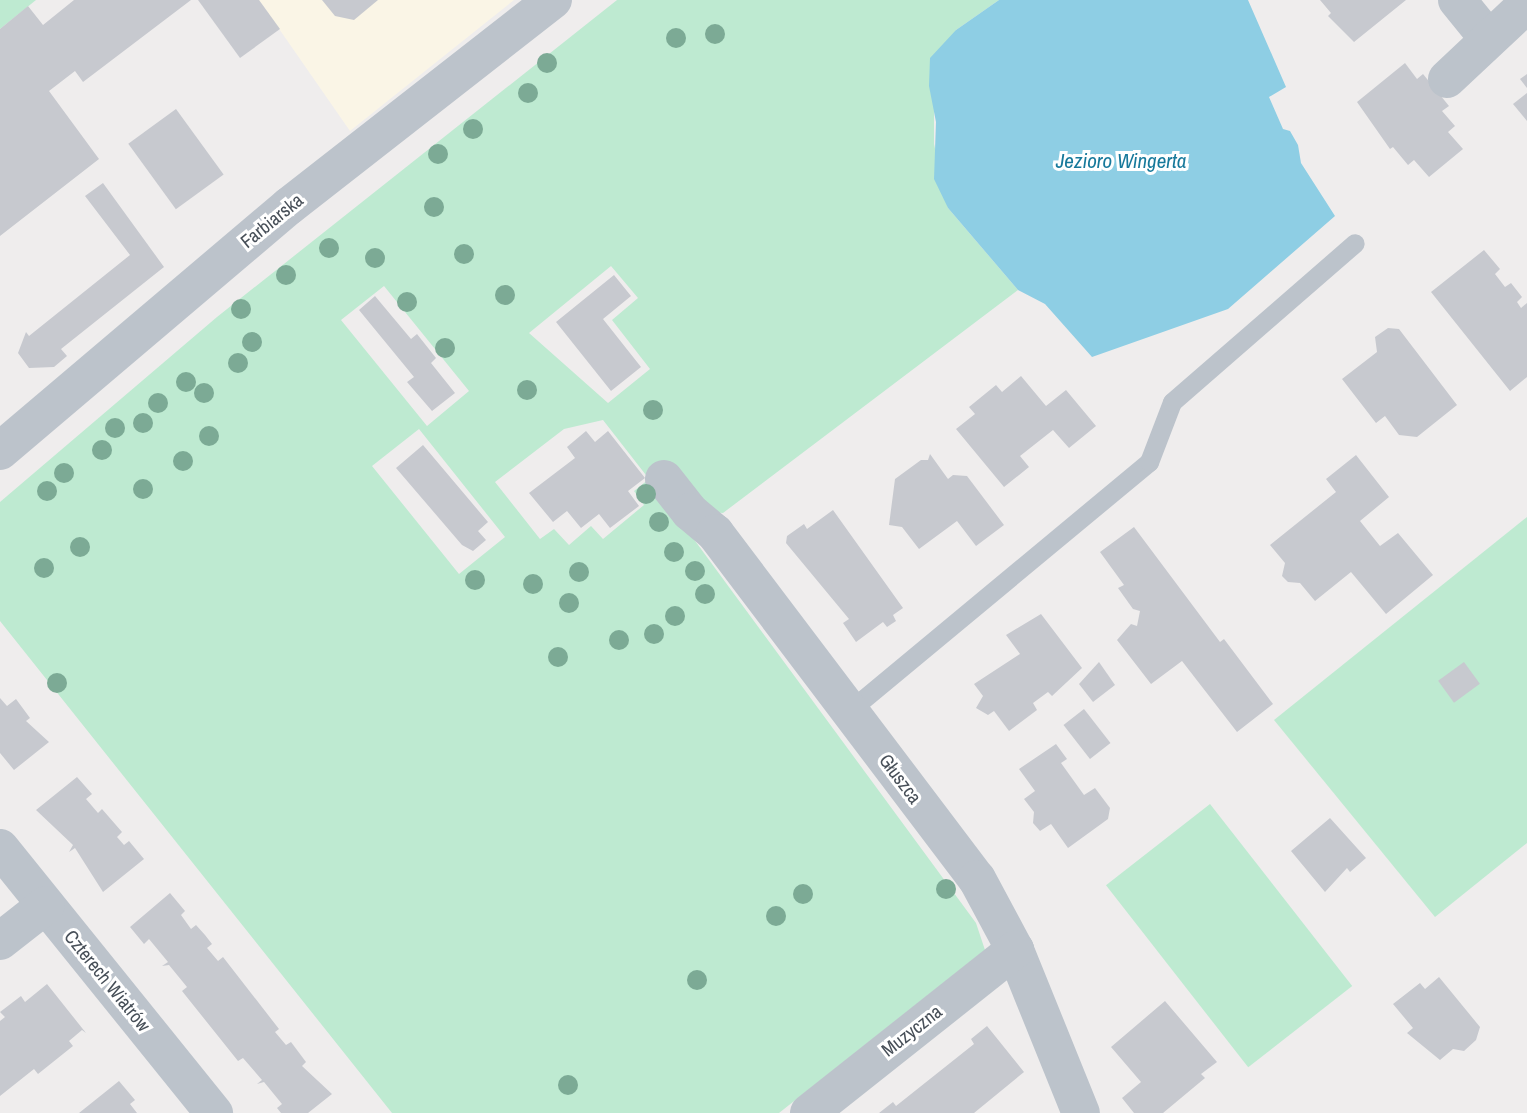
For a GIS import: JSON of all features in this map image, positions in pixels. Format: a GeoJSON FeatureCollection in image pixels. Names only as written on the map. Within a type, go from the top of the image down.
{"type":"FeatureCollection","features":[{"type":"Feature","properties":{"kind":"street","name":"Farbiarska"},"geometry":{"type":"LineString","coordinates":[[0,451],[289,206],[553,0]]}},
{"type":"Feature","properties":{"kind":"street"},"geometry":{"type":"LineString","coordinates":[[1457,0],[1487,37]]}},
{"type":"Feature","properties":{"kind":"street"},"geometry":{"type":"LineString","coordinates":[[1447,79],[1487,37],[1527,4]]}},
{"type":"Feature","properties":{"kind":"street","name":"Głuszca"},"geometry":{"type":"LineString","coordinates":[[664,479],[690,512],[715,533],[977,879],[1015,950],[1081,1113]]}},
{"type":"Feature","properties":{"kind":"street","name":"Czterech Wiatrów"},"geometry":{"type":"LineString","coordinates":[[0,848],[214,1113]]}},
{"type":"Feature","properties":{"kind":"street"},"geometry":{"type":"LineString","coordinates":[[0,941],[47,905]]}},
{"type":"Feature","properties":{"kind":"street","name":"Muzyczna"},"geometry":{"type":"LineString","coordinates":[[809,1113],[1015,950]]}},
{"type":"Feature","properties":{"kind":"lane"},"geometry":{"type":"LineString","coordinates":[[849,711],[1149,462],[1172,402],[1355,243]]}},
{"type":"Feature","properties":{"kind":"shaded area"},"geometry":{"type":"Polygon","coordinates":[[[259,0],[514,0],[350,131],[259,0]]]}},
{"type":"Feature","properties":{"kind":"green space"},"geometry":{"type":"Polygon","coordinates":[[[0,0],[36,0],[0,29],[0,0]]]}},
{"type":"Feature","properties":{"kind":"green space"},"geometry":{"type":"Polygon","coordinates":[[[617,0],[999,0],[956,30],[934,108],[934,144],[948,208],[1018,290],[723,513],[702,511],[654,485],[976,923],[985,950],[779,1113],[392,1113],[0,621],[0,502],[217,317],[617,0]],[[611,266],[529,333],[608,403],[650,369],[612,320],[638,298],[611,266]],[[384,286],[341,320],[427,426],[469,391],[384,286]],[[603,420],[564,429],[495,482],[540,539],[554,529],[569,545],[591,526],[603,539],[644,505],[634,491],[649,479],[603,420]],[[419,429],[372,466],[459,574],[505,537],[419,429]]]}},
{"type":"Feature","properties":{"kind":"green space"},"geometry":{"type":"Polygon","coordinates":[[[1527,517],[1527,843],[1435,917],[1274,720],[1527,517]]]}},
{"type":"Feature","properties":{"kind":"green space"},"geometry":{"type":"Polygon","coordinates":[[[1210,804],[1352,986],[1248,1067],[1106,885],[1210,804]]]}},
{"type":"Feature","properties":{"kind":"water","name":"Jezioro Wingerta"},"geometry":{"type":"Polygon","coordinates":[[[999,0],[1248,0],[1286,87],[1269,97],[1283,129],[1290,131],[1298,145],[1301,163],[1335,216],[1228,309],[1092,357],[1045,304],[1018,290],[948,208],[934,179],[936,122],[929,86],[930,58],[956,30],[999,0]]]}},
{"type":"Feature","properties":{"kind":"building"},"geometry":{"type":"Polygon","coordinates":[[[74,0],[191,0],[83,82],[75,71],[49,91],[99,159],[0,236],[0,29],[28,6],[43,25],[74,0]]]}},
{"type":"Feature","properties":{"kind":"building"},"geometry":{"type":"Polygon","coordinates":[[[198,0],[259,0],[280,29],[240,58],[198,0]]]}},
{"type":"Feature","properties":{"kind":"building"},"geometry":{"type":"Polygon","coordinates":[[[322,0],[378,0],[354,20],[335,16],[322,0]]]}},
{"type":"Feature","properties":{"kind":"building"},"geometry":{"type":"Polygon","coordinates":[[[1320,0],[1406,0],[1354,42],[1328,16],[1331,13],[1320,0]]]}},
{"type":"Feature","properties":{"kind":"building"},"geometry":{"type":"Polygon","coordinates":[[[1405,63],[1417,79],[1423,74],[1449,106],[1442,111],[1455,126],[1448,132],[1463,149],[1429,177],[1414,160],[1408,165],[1393,147],[1390,149],[1357,102],[1405,63]]]}},
{"type":"Feature","properties":{"kind":"building"},"geometry":{"type":"Polygon","coordinates":[[[1527,74],[1527,88],[1520,79],[1527,74]]]}},
{"type":"Feature","properties":{"kind":"building"},"geometry":{"type":"Polygon","coordinates":[[[1527,93],[1527,121],[1513,104],[1527,93]]]}},
{"type":"Feature","properties":{"kind":"building"},"geometry":{"type":"Polygon","coordinates":[[[176,109],[224,175],[176,209],[128,144],[176,109]]]}},
{"type":"Feature","properties":{"kind":"building"},"geometry":{"type":"Polygon","coordinates":[[[103,183],[164,267],[61,349],[67,356],[54,367],[29,368],[18,353],[26,332],[29,336],[130,255],[85,196],[103,183]]]}},
{"type":"Feature","properties":{"kind":"building"},"geometry":{"type":"Polygon","coordinates":[[[1484,250],[1500,269],[1495,274],[1505,287],[1511,283],[1522,297],[1517,302],[1521,308],[1527,303],[1527,377],[1510,391],[1431,292],[1484,250]]]}},
{"type":"Feature","properties":{"kind":"building"},"geometry":{"type":"Polygon","coordinates":[[[614,275],[631,296],[603,319],[641,367],[611,391],[556,322],[614,275]]]}},
{"type":"Feature","properties":{"kind":"building"},"geometry":{"type":"Polygon","coordinates":[[[375,296],[411,339],[417,334],[436,358],[431,363],[455,393],[432,411],[407,382],[414,377],[359,310],[375,296]]]}},
{"type":"Feature","properties":{"kind":"building"},"geometry":{"type":"Polygon","coordinates":[[[1388,328],[1399,329],[1457,405],[1417,437],[1399,435],[1385,416],[1376,423],[1342,379],[1377,352],[1375,337],[1388,328]]]}},
{"type":"Feature","properties":{"kind":"building"},"geometry":{"type":"Polygon","coordinates":[[[1021,376],[1046,406],[1066,390],[1096,426],[1069,448],[1053,430],[1020,456],[1029,467],[1004,487],[956,429],[975,414],[969,407],[996,385],[1002,392],[1021,376]]]}},
{"type":"Feature","properties":{"kind":"building"},"geometry":{"type":"Polygon","coordinates":[[[586,431],[595,442],[608,431],[645,478],[628,491],[639,506],[610,528],[599,514],[581,528],[567,511],[553,522],[529,493],[575,458],[567,447],[586,431]]]}},
{"type":"Feature","properties":{"kind":"building"},"geometry":{"type":"Polygon","coordinates":[[[423,445],[488,522],[478,531],[486,540],[473,551],[462,545],[396,468],[423,445]]]}},
{"type":"Feature","properties":{"kind":"building"},"geometry":{"type":"Polygon","coordinates":[[[930,454],[948,479],[953,475],[967,476],[1004,525],[976,546],[957,521],[919,549],[902,527],[889,525],[895,479],[921,460],[928,460],[930,454]]]}},
{"type":"Feature","properties":{"kind":"building"},"geometry":{"type":"Polygon","coordinates":[[[1356,455],[1389,497],[1360,521],[1380,546],[1398,533],[1433,575],[1386,614],[1351,572],[1315,601],[1300,583],[1288,582],[1282,576],[1285,563],[1270,545],[1336,492],[1326,479],[1356,455]]]}},
{"type":"Feature","properties":{"kind":"building"},"geometry":{"type":"Polygon","coordinates":[[[833,510],[903,608],[893,615],[896,621],[887,627],[883,622],[856,642],[843,623],[849,619],[786,543],[787,536],[804,524],[807,529],[833,510]]]}},
{"type":"Feature","properties":{"kind":"building"},"geometry":{"type":"Polygon","coordinates":[[[1134,527],[1220,642],[1224,639],[1273,704],[1237,732],[1182,661],[1151,684],[1117,640],[1131,624],[1137,626],[1140,611],[1133,609],[1118,588],[1124,585],[1100,552],[1134,527]]]}},
{"type":"Feature","properties":{"kind":"building"},"geometry":{"type":"Polygon","coordinates":[[[1041,614],[1082,668],[1052,696],[1048,692],[1033,703],[1037,710],[1009,731],[994,711],[988,715],[976,708],[983,696],[974,684],[1020,654],[1006,635],[1041,614]]]}},
{"type":"Feature","properties":{"kind":"building"},"geometry":{"type":"Polygon","coordinates":[[[1099,662],[1115,685],[1093,702],[1079,684],[1099,662]]]}},
{"type":"Feature","properties":{"kind":"building"},"geometry":{"type":"Polygon","coordinates":[[[1464,662],[1480,684],[1454,703],[1438,681],[1464,662]]]}},
{"type":"Feature","properties":{"kind":"building"},"geometry":{"type":"Polygon","coordinates":[[[0,698],[7,706],[16,699],[30,718],[26,721],[49,742],[14,770],[0,753],[0,698]]]}},
{"type":"Feature","properties":{"kind":"building"},"geometry":{"type":"Polygon","coordinates":[[[1084,709],[1110,743],[1090,759],[1064,725],[1084,709]]]}},
{"type":"Feature","properties":{"kind":"building"},"geometry":{"type":"Polygon","coordinates":[[[1056,744],[1067,759],[1061,763],[1084,795],[1095,788],[1110,808],[1108,819],[1068,848],[1051,824],[1040,831],[1033,823],[1034,812],[1024,799],[1035,791],[1019,769],[1056,744]]]}},
{"type":"Feature","properties":{"kind":"building"},"geometry":{"type":"Polygon","coordinates":[[[77,777],[92,794],[86,799],[98,813],[102,809],[122,832],[117,837],[124,845],[129,841],[144,859],[103,892],[75,848],[69,852],[73,845],[36,810],[77,777]]]}},
{"type":"Feature","properties":{"kind":"building"},"geometry":{"type":"Polygon","coordinates":[[[1330,818],[1366,858],[1350,872],[1347,868],[1325,892],[1291,851],[1330,818]]]}},
{"type":"Feature","properties":{"kind":"building"},"geometry":{"type":"Polygon","coordinates":[[[170,893],[185,911],[181,915],[191,929],[196,925],[205,935],[212,944],[207,948],[218,961],[223,957],[279,1029],[275,1032],[286,1045],[291,1042],[306,1062],[302,1066],[332,1094],[308,1113],[281,1113],[277,1108],[282,1104],[264,1082],[257,1084],[262,1080],[243,1058],[238,1061],[182,991],[187,987],[169,965],[162,966],[168,962],[149,939],[144,944],[130,927],[170,893]]]}},
{"type":"Feature","properties":{"kind":"building"},"geometry":{"type":"Polygon","coordinates":[[[1439,977],[1480,1027],[1476,1040],[1464,1051],[1453,1049],[1440,1060],[1407,1033],[1413,1028],[1393,1004],[1420,983],[1425,989],[1439,977]]]}},
{"type":"Feature","properties":{"kind":"building"},"geometry":{"type":"Polygon","coordinates":[[[47,984],[86,1033],[82,1030],[69,1041],[73,1046],[38,1074],[34,1069],[0,1096],[0,1021],[5,1017],[0,1012],[21,996],[25,1002],[47,984]]]}},
{"type":"Feature","properties":{"kind":"building"},"geometry":{"type":"Polygon","coordinates":[[[1165,1001],[1217,1062],[1201,1074],[1205,1078],[1163,1113],[1134,1113],[1122,1098],[1141,1082],[1111,1047],[1165,1001]]]}},
{"type":"Feature","properties":{"kind":"building"},"geometry":{"type":"Polygon","coordinates":[[[987,1026],[1024,1072],[974,1113],[879,1113],[893,1102],[896,1106],[974,1044],[971,1039],[987,1026]]]}},
{"type":"Feature","properties":{"kind":"building"},"geometry":{"type":"Polygon","coordinates":[[[119,1081],[135,1100],[130,1104],[137,1113],[79,1113],[119,1081]]]}}]}
